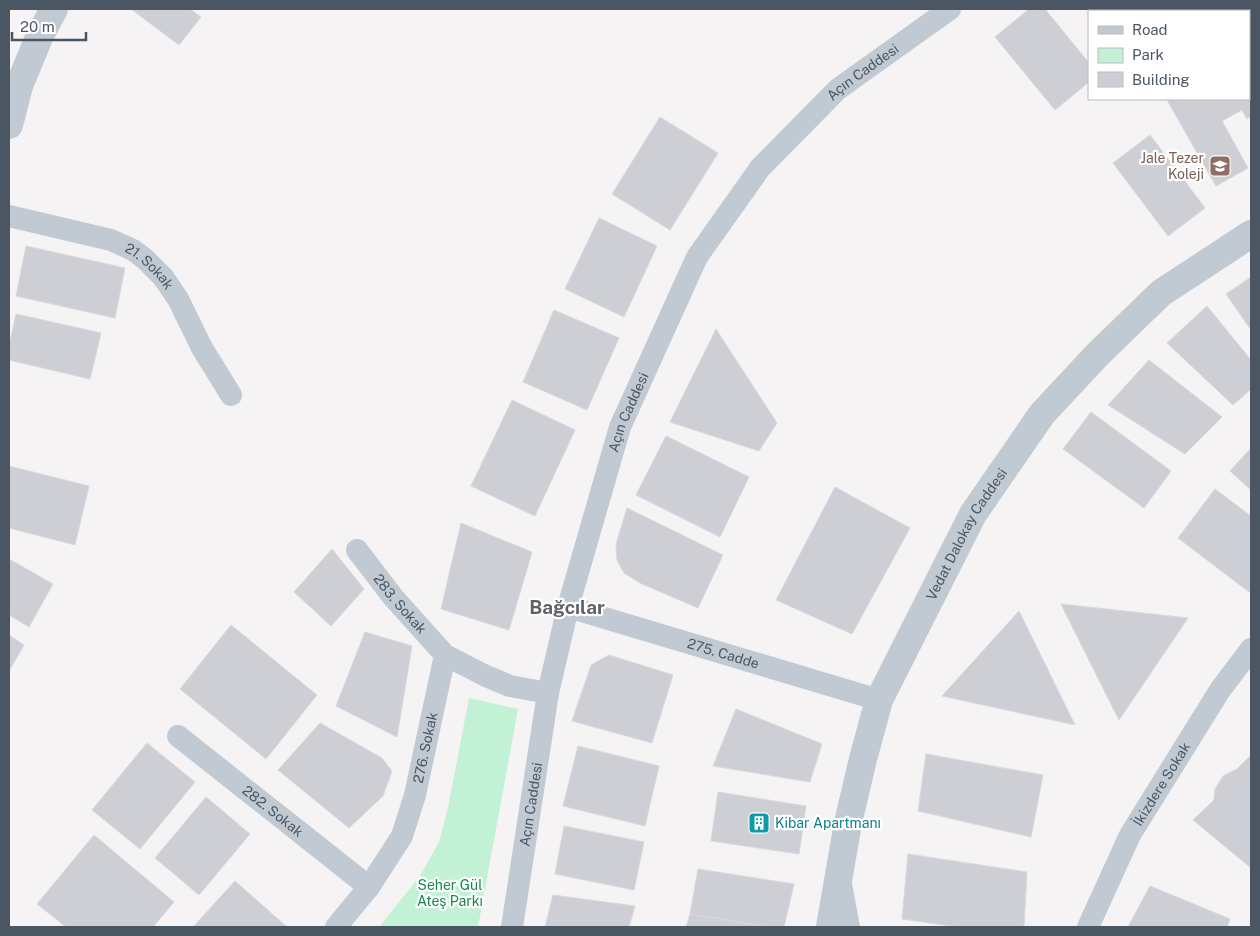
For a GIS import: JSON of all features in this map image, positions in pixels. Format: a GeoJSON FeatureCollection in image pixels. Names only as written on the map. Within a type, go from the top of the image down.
{"type":"FeatureCollection","features":[{"type":"Feature","properties":{"kind":"street"},"geometry":{"type":"LineString","coordinates":[[9,125],[19,86],[40,34],[54,9]]}},
{"type":"Feature","properties":{"kind":"street","name":"Açın Caddesi"},"geometry":{"type":"LineString","coordinates":[[512,927],[548,693],[568,607],[620,427],[697,257],[760,168],[838,89],[950,9]]}},
{"type":"Feature","properties":{"kind":"street","name":"21. Sokak"},"geometry":{"type":"LineString","coordinates":[[9,216],[111,240],[133,250],[146,259],[163,277],[178,299],[202,348],[231,395]]}},
{"type":"Feature","properties":{"kind":"street","name":"Vedat Dalokay Caddesi"},"geometry":{"type":"LineString","coordinates":[[830,927],[850,814],[862,759],[879,700],[973,514],[1042,414],[1097,355],[1162,293],[1251,234]]}},
{"type":"Feature","properties":{"kind":"street","name":"283. Sokak"},"geometry":{"type":"LineString","coordinates":[[357,550],[393,597],[445,655]]}},
{"type":"Feature","properties":{"kind":"street","name":"275. Cadde"},"geometry":{"type":"LineString","coordinates":[[568,607],[879,700]]}},
{"type":"Feature","properties":{"kind":"street","name":"İkizdere Sokak"},"geometry":{"type":"LineString","coordinates":[[1088,927],[1130,835],[1220,690],[1251,649]]}},
{"type":"Feature","properties":{"kind":"street"},"geometry":{"type":"LineString","coordinates":[[445,655],[510,686],[548,693]]}},
{"type":"Feature","properties":{"kind":"street","name":"276. Sokak"},"geometry":{"type":"LineString","coordinates":[[336,927],[369,887],[402,836],[415,795],[445,655]]}},
{"type":"Feature","properties":{"kind":"street","name":"282. Sokak"},"geometry":{"type":"LineString","coordinates":[[178,736],[369,887]]}},
{"type":"Feature","properties":{"kind":"street"},"geometry":{"type":"LineString","coordinates":[[840,874],[849,927]]}},
{"type":"Feature","properties":{"kind":"green space","name":"Seher Gül Ateş Parkı"},"geometry":{"type":"Polygon","coordinates":[[[469,698],[518,709],[478,927],[379,927],[420,876],[439,842],[448,808],[469,698]]]}},
{"type":"Feature","properties":{"kind":"building"},"geometry":{"type":"Polygon","coordinates":[[[131,9],[190,9],[201,17],[179,45],[131,9]]]}},
{"type":"Feature","properties":{"kind":"building"},"geometry":{"type":"Polygon","coordinates":[[[1029,9],[1045,9],[1088,62],[1088,83],[1055,110],[995,37],[1029,9]]]}},
{"type":"Feature","properties":{"kind":"building"},"geometry":{"type":"Polygon","coordinates":[[[1251,9],[1251,17],[1250,10],[1174,10],[1251,9]]]}},
{"type":"Feature","properties":{"kind":"building"},"geometry":{"type":"Polygon","coordinates":[[[1250,54],[1251,116],[1247,119],[1242,110],[1222,121],[1248,168],[1216,186],[1167,100],[1250,100],[1250,54]]]}},
{"type":"Feature","properties":{"kind":"building"},"geometry":{"type":"Polygon","coordinates":[[[660,117],[718,153],[670,230],[612,194],[660,117]]]}},
{"type":"Feature","properties":{"kind":"building"},"geometry":{"type":"Polygon","coordinates":[[[1150,135],[1205,208],[1168,236],[1113,163],[1150,135]]]}},
{"type":"Feature","properties":{"kind":"building"},"geometry":{"type":"Polygon","coordinates":[[[599,218],[657,246],[624,317],[565,289],[599,218]]]}},
{"type":"Feature","properties":{"kind":"building"},"geometry":{"type":"Polygon","coordinates":[[[26,246],[125,268],[115,318],[16,296],[26,246]]]}},
{"type":"Feature","properties":{"kind":"building"},"geometry":{"type":"Polygon","coordinates":[[[1251,277],[1251,330],[1226,294],[1251,277]]]}},
{"type":"Feature","properties":{"kind":"building"},"geometry":{"type":"Polygon","coordinates":[[[1207,306],[1251,360],[1251,389],[1233,405],[1167,343],[1207,306]]]}},
{"type":"Feature","properties":{"kind":"building"},"geometry":{"type":"Polygon","coordinates":[[[554,310],[619,338],[587,410],[523,382],[554,310]]]}},
{"type":"Feature","properties":{"kind":"building"},"geometry":{"type":"Polygon","coordinates":[[[16,314],[101,333],[90,379],[9,360],[9,346],[16,314]]]}},
{"type":"Feature","properties":{"kind":"building"},"geometry":{"type":"Polygon","coordinates":[[[716,329],[777,423],[759,451],[670,422],[716,329]]]}},
{"type":"Feature","properties":{"kind":"building"},"geometry":{"type":"Polygon","coordinates":[[[1149,360],[1222,417],[1185,454],[1108,405],[1149,360]]]}},
{"type":"Feature","properties":{"kind":"building"},"geometry":{"type":"Polygon","coordinates":[[[512,400],[575,430],[535,516],[471,486],[512,400]]]}},
{"type":"Feature","properties":{"kind":"building"},"geometry":{"type":"Polygon","coordinates":[[[1091,412],[1171,471],[1144,508],[1063,449],[1091,412]]]}},
{"type":"Feature","properties":{"kind":"building"},"geometry":{"type":"Polygon","coordinates":[[[666,436],[749,477],[720,537],[636,495],[666,436]]]}},
{"type":"Feature","properties":{"kind":"building"},"geometry":{"type":"Polygon","coordinates":[[[1251,448],[1251,490],[1230,471],[1251,448]]]}},
{"type":"Feature","properties":{"kind":"building"},"geometry":{"type":"Polygon","coordinates":[[[9,466],[89,486],[75,545],[9,528],[9,466]]]}},
{"type":"Feature","properties":{"kind":"building"},"geometry":{"type":"Polygon","coordinates":[[[835,487],[910,528],[852,634],[776,600],[835,487]]]}},
{"type":"Feature","properties":{"kind":"building"},"geometry":{"type":"Polygon","coordinates":[[[1215,489],[1251,516],[1251,589],[1249,592],[1178,538],[1215,489]]]}},
{"type":"Feature","properties":{"kind":"building"},"geometry":{"type":"Polygon","coordinates":[[[627,508],[723,555],[698,608],[640,583],[624,573],[617,560],[616,544],[627,508]]]}},
{"type":"Feature","properties":{"kind":"building"},"geometry":{"type":"Polygon","coordinates":[[[461,523],[532,552],[509,630],[441,609],[461,523]]]}},
{"type":"Feature","properties":{"kind":"building"},"geometry":{"type":"Polygon","coordinates":[[[332,549],[364,589],[331,626],[294,592],[332,549]]]}},
{"type":"Feature","properties":{"kind":"building"},"geometry":{"type":"Polygon","coordinates":[[[9,559],[53,584],[29,627],[9,615],[9,559]]]}},
{"type":"Feature","properties":{"kind":"building"},"geometry":{"type":"Polygon","coordinates":[[[1061,604],[1188,618],[1119,720],[1061,604]]]}},
{"type":"Feature","properties":{"kind":"building"},"geometry":{"type":"Polygon","coordinates":[[[1019,611],[1075,725],[942,696],[1019,611]]]}},
{"type":"Feature","properties":{"kind":"building"},"geometry":{"type":"Polygon","coordinates":[[[231,625],[317,695],[266,759],[180,689],[231,625]]]}},
{"type":"Feature","properties":{"kind":"building"},"geometry":{"type":"Polygon","coordinates":[[[365,632],[412,646],[397,737],[336,706],[365,632]]]}},
{"type":"Feature","properties":{"kind":"building"},"geometry":{"type":"Polygon","coordinates":[[[9,635],[24,645],[9,671],[9,635]]]}},
{"type":"Feature","properties":{"kind":"building"},"geometry":{"type":"Polygon","coordinates":[[[609,655],[673,675],[652,743],[572,721],[591,665],[609,655]]]}},
{"type":"Feature","properties":{"kind":"building"},"geometry":{"type":"Polygon","coordinates":[[[736,709],[822,744],[810,782],[713,766],[736,709]]]}},
{"type":"Feature","properties":{"kind":"building"},"geometry":{"type":"Polygon","coordinates":[[[320,723],[382,758],[392,771],[383,796],[349,828],[278,770],[320,723]]]}},
{"type":"Feature","properties":{"kind":"building"},"geometry":{"type":"Polygon","coordinates":[[[147,743],[195,782],[140,849],[92,810],[147,743]]]}},
{"type":"Feature","properties":{"kind":"building"},"geometry":{"type":"Polygon","coordinates":[[[578,746],[659,766],[645,826],[563,806],[578,746]]]}},
{"type":"Feature","properties":{"kind":"building"},"geometry":{"type":"Polygon","coordinates":[[[926,754],[1043,775],[1031,837],[918,811],[926,754]]]}},
{"type":"Feature","properties":{"kind":"building"},"geometry":{"type":"Polygon","coordinates":[[[1251,755],[1251,868],[1193,820],[1214,800],[1215,789],[1223,776],[1237,769],[1251,755]]]}},
{"type":"Feature","properties":{"kind":"building","name":"Kibar Apartmanı"},"geometry":{"type":"Polygon","coordinates":[[[718,792],[806,806],[799,854],[711,841],[718,792]]]}},
{"type":"Feature","properties":{"kind":"building"},"geometry":{"type":"Polygon","coordinates":[[[206,797],[250,834],[199,895],[155,858],[206,797]]]}},
{"type":"Feature","properties":{"kind":"building"},"geometry":{"type":"Polygon","coordinates":[[[564,826],[644,842],[634,890],[555,874],[564,826]]]}},
{"type":"Feature","properties":{"kind":"building"},"geometry":{"type":"Polygon","coordinates":[[[94,835],[174,902],[153,927],[66,927],[37,904],[94,835]]]}},
{"type":"Feature","properties":{"kind":"building"},"geometry":{"type":"Polygon","coordinates":[[[908,854],[1027,872],[1024,927],[958,927],[902,919],[908,854]]]}},
{"type":"Feature","properties":{"kind":"building"},"geometry":{"type":"Polygon","coordinates":[[[698,869],[794,884],[784,927],[769,927],[690,914],[698,869]]]}},
{"type":"Feature","properties":{"kind":"building"},"geometry":{"type":"Polygon","coordinates":[[[235,881],[287,927],[193,927],[235,881]]]}},
{"type":"Feature","properties":{"kind":"building"},"geometry":{"type":"Polygon","coordinates":[[[1150,886],[1230,919],[1227,927],[1128,927],[1150,886]]]}},
{"type":"Feature","properties":{"kind":"building"},"geometry":{"type":"Polygon","coordinates":[[[553,895],[635,906],[629,927],[545,927],[553,895]]]}},
{"type":"Feature","properties":{"kind":"building"},"geometry":{"type":"Polygon","coordinates":[[[690,914],[769,927],[686,927],[690,914]]]}},
{"type":"Feature","properties":{"kind":"place","name":"Jale Tezer Koleji"},"geometry":{"type":"Point","coordinates":[1220,166]}},
{"type":"Feature","properties":{"kind":"place","name":"Kibar Apartmanı"},"geometry":{"type":"Point","coordinates":[759,823]}},
{"type":"Feature","properties":{"kind":"district","name":"Bağcılar"},"geometry":{"type":"Point","coordinates":[567,607]}}]}
